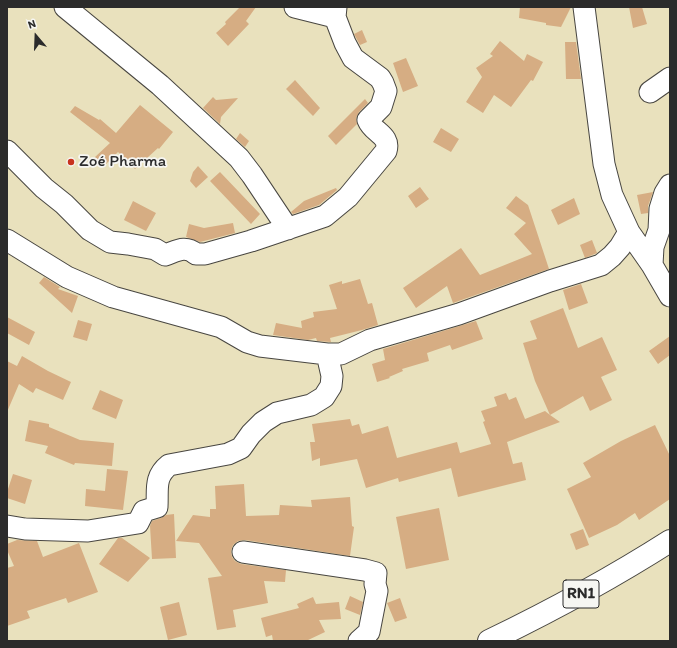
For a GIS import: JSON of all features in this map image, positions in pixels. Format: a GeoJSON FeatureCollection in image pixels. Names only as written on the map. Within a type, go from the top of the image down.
{"type":"FeatureCollection","features":[{"type":"Feature","properties":{"kind":"highway","name":"RN1"},"geometry":{"type":"LineString","coordinates":[[489,641],[571,600],[631,566],[670,541]]}},
{"type":"Feature","properties":{"kind":"street"},"geometry":{"type":"LineString","coordinates":[[65,7],[160,85],[239,158],[288,229]]}},
{"type":"Feature","properties":{"kind":"street"},"geometry":{"type":"LineString","coordinates":[[7,151],[44,188],[64,204],[90,230],[110,242],[156,249],[165,255],[184,249],[190,249],[196,254],[205,254],[251,241],[325,216],[348,197],[386,151],[388,145],[385,139],[371,127],[368,120],[381,107],[386,91],[380,78],[354,58],[345,43],[336,12],[295,7]]}},
{"type":"Feature","properties":{"kind":"street"},"geometry":{"type":"LineString","coordinates":[[584,7],[604,164],[612,195],[629,232],[652,265],[670,296]]}},
{"type":"Feature","properties":{"kind":"street"},"geometry":{"type":"LineString","coordinates":[[650,92],[670,78]]}},
{"type":"Feature","properties":{"kind":"street"},"geometry":{"type":"LineString","coordinates":[[652,265],[654,247],[659,230],[660,209],[665,193],[670,185]]}},
{"type":"Feature","properties":{"kind":"street"},"geometry":{"type":"LineString","coordinates":[[7,240],[68,277],[113,297],[221,327],[247,342],[260,346],[326,354],[341,354],[370,340],[459,314],[550,280],[601,265],[620,247],[629,232]]}},
{"type":"Feature","properties":{"kind":"street"},"geometry":{"type":"LineString","coordinates":[[7,526],[88,531],[138,523],[144,511],[157,507],[158,478],[162,470],[169,464],[228,454],[241,448],[251,434],[263,422],[277,413],[311,405],[324,397],[331,386],[332,376],[326,354]]}},
{"type":"Feature","properties":{"kind":"street"},"geometry":{"type":"LineString","coordinates":[[243,552],[365,570],[376,573],[375,584],[377,591],[368,632],[359,641]]}},
{"type":"Feature","properties":{"kind":"building"},"geometry":{"type":"Polygon","coordinates":[[[240,7],[256,7],[246,21],[249,24],[228,46],[216,33],[226,24],[225,22],[240,7]]]}},
{"type":"Feature","properties":{"kind":"building"},"geometry":{"type":"Polygon","coordinates":[[[520,7],[571,7],[561,27],[519,18],[520,7]]]}},
{"type":"Feature","properties":{"kind":"building"},"geometry":{"type":"Polygon","coordinates":[[[629,7],[642,7],[647,24],[633,28],[629,7]]]}},
{"type":"Feature","properties":{"kind":"building"},"geometry":{"type":"Polygon","coordinates":[[[362,30],[367,42],[360,45],[354,34],[362,30]]]}},
{"type":"Feature","properties":{"kind":"building"},"geometry":{"type":"Polygon","coordinates":[[[500,41],[524,61],[527,54],[543,62],[533,81],[531,80],[511,107],[494,95],[483,113],[466,102],[482,77],[476,68],[493,56],[490,54],[500,41]]]}},
{"type":"Feature","properties":{"kind":"building"},"geometry":{"type":"Polygon","coordinates":[[[565,42],[576,42],[581,79],[566,79],[565,42]]]}},
{"type":"Feature","properties":{"kind":"building"},"geometry":{"type":"Polygon","coordinates":[[[406,58],[418,86],[403,92],[393,63],[406,58]]]}},
{"type":"Feature","properties":{"kind":"building"},"geometry":{"type":"Polygon","coordinates":[[[295,80],[320,108],[313,116],[286,89],[295,80]]]}},
{"type":"Feature","properties":{"kind":"building"},"geometry":{"type":"Polygon","coordinates":[[[213,97],[216,100],[238,98],[221,117],[220,124],[203,108],[213,97]]]}},
{"type":"Feature","properties":{"kind":"building"},"geometry":{"type":"Polygon","coordinates":[[[365,99],[368,103],[359,112],[356,118],[357,124],[336,145],[328,136],[365,99]]]}},
{"type":"Feature","properties":{"kind":"building"},"geometry":{"type":"Polygon","coordinates":[[[140,105],[173,132],[159,149],[158,148],[135,169],[118,152],[104,166],[95,157],[110,143],[70,112],[75,106],[99,120],[100,119],[116,133],[140,105]]]}},
{"type":"Feature","properties":{"kind":"building"},"geometry":{"type":"Polygon","coordinates":[[[441,128],[459,139],[451,152],[433,142],[441,128]]]}},
{"type":"Feature","properties":{"kind":"building"},"geometry":{"type":"Polygon","coordinates":[[[240,133],[249,141],[245,147],[236,139],[240,133]]]}},
{"type":"Feature","properties":{"kind":"building"},"geometry":{"type":"Polygon","coordinates":[[[198,166],[208,177],[196,188],[190,181],[193,172],[198,166]]]}},
{"type":"Feature","properties":{"kind":"building"},"geometry":{"type":"Polygon","coordinates":[[[220,172],[260,214],[251,224],[210,181],[220,172]]]}},
{"type":"Feature","properties":{"kind":"building"},"geometry":{"type":"Polygon","coordinates":[[[420,187],[429,199],[416,208],[408,196],[420,187]]]}},
{"type":"Feature","properties":{"kind":"building"},"geometry":{"type":"Polygon","coordinates":[[[336,188],[337,190],[319,205],[293,214],[291,212],[304,201],[336,188]]]}},
{"type":"Feature","properties":{"kind":"building"},"geometry":{"type":"Polygon","coordinates":[[[653,192],[648,206],[648,213],[641,214],[637,195],[653,192]]]}},
{"type":"Feature","properties":{"kind":"building"},"geometry":{"type":"Polygon","coordinates":[[[516,196],[528,205],[549,269],[453,303],[447,286],[416,308],[403,288],[461,248],[480,275],[532,254],[514,234],[526,223],[506,208],[516,196]]]}},
{"type":"Feature","properties":{"kind":"building"},"geometry":{"type":"Polygon","coordinates":[[[574,198],[580,214],[558,225],[551,210],[574,198]]]}},
{"type":"Feature","properties":{"kind":"building"},"geometry":{"type":"Polygon","coordinates":[[[133,201],[156,213],[146,231],[124,220],[133,201]]]}},
{"type":"Feature","properties":{"kind":"building"},"geometry":{"type":"Polygon","coordinates":[[[233,223],[235,233],[200,242],[186,237],[189,224],[204,228],[233,223]]]}},
{"type":"Feature","properties":{"kind":"building"},"geometry":{"type":"Polygon","coordinates":[[[592,240],[597,253],[585,258],[580,245],[592,240]]]}},
{"type":"Feature","properties":{"kind":"building"},"geometry":{"type":"Polygon","coordinates":[[[44,277],[60,287],[58,289],[78,296],[72,313],[39,283],[44,277]]]}},
{"type":"Feature","properties":{"kind":"building"},"geometry":{"type":"Polygon","coordinates":[[[360,279],[368,304],[372,303],[378,325],[330,338],[331,342],[317,341],[316,338],[308,340],[273,335],[276,323],[302,328],[301,321],[314,317],[313,312],[337,309],[329,285],[342,281],[342,284],[360,279]]]}},
{"type":"Feature","properties":{"kind":"building"},"geometry":{"type":"Polygon","coordinates":[[[581,284],[588,303],[569,310],[563,290],[581,284]]]}},
{"type":"Feature","properties":{"kind":"building"},"geometry":{"type":"Polygon","coordinates":[[[563,308],[578,348],[602,337],[617,370],[601,377],[612,400],[590,411],[583,396],[550,415],[535,381],[523,343],[537,339],[530,321],[563,308]]]}},
{"type":"Feature","properties":{"kind":"building"},"geometry":{"type":"Polygon","coordinates":[[[7,317],[35,332],[29,345],[7,333],[7,317]]]}},
{"type":"Feature","properties":{"kind":"building"},"geometry":{"type":"Polygon","coordinates":[[[78,320],[92,324],[87,341],[73,337],[78,320]]]}},
{"type":"Feature","properties":{"kind":"building"},"geometry":{"type":"Polygon","coordinates":[[[476,321],[483,339],[452,350],[450,345],[427,353],[429,361],[402,369],[403,371],[389,377],[390,378],[377,382],[372,364],[385,360],[383,349],[476,321]]]}},
{"type":"Feature","properties":{"kind":"building"},"geometry":{"type":"Polygon","coordinates":[[[670,336],[670,355],[658,364],[649,351],[670,336]]]}},
{"type":"Feature","properties":{"kind":"building"},"geometry":{"type":"Polygon","coordinates":[[[22,356],[71,382],[63,400],[36,388],[33,393],[19,384],[7,412],[7,361],[17,366],[22,356]]]}},
{"type":"Feature","properties":{"kind":"building"},"geometry":{"type":"Polygon","coordinates":[[[100,390],[123,400],[116,419],[92,409],[100,390]]]}},
{"type":"Feature","properties":{"kind":"building"},"geometry":{"type":"Polygon","coordinates":[[[506,393],[509,400],[516,397],[525,419],[545,411],[560,422],[507,442],[513,464],[522,462],[526,480],[458,497],[451,468],[399,482],[398,478],[366,488],[357,459],[320,466],[320,458],[312,461],[310,442],[315,442],[312,424],[350,419],[352,426],[359,424],[362,434],[388,426],[397,458],[457,442],[460,453],[491,444],[483,422],[485,421],[481,411],[497,406],[494,397],[506,393]]]}},
{"type":"Feature","properties":{"kind":"building"},"geometry":{"type":"Polygon","coordinates":[[[29,420],[49,424],[49,427],[80,440],[114,443],[112,466],[75,463],[74,465],[45,453],[48,446],[25,441],[29,420]]]}},
{"type":"Feature","properties":{"kind":"building"},"geometry":{"type":"Polygon","coordinates":[[[655,425],[670,456],[670,499],[639,520],[635,513],[617,525],[589,538],[567,489],[591,477],[583,463],[621,441],[655,425]]]}},
{"type":"Feature","properties":{"kind":"building"},"geometry":{"type":"Polygon","coordinates":[[[107,469],[128,471],[123,510],[85,506],[86,489],[105,491],[107,469]]]}},
{"type":"Feature","properties":{"kind":"building"},"geometry":{"type":"Polygon","coordinates":[[[13,474],[32,480],[25,504],[7,498],[7,492],[13,474]]]}},
{"type":"Feature","properties":{"kind":"building"},"geometry":{"type":"Polygon","coordinates":[[[244,484],[246,516],[279,515],[280,505],[312,507],[311,500],[350,497],[352,526],[354,527],[350,556],[245,540],[238,541],[233,545],[231,551],[232,557],[235,561],[241,564],[286,570],[285,582],[264,581],[268,603],[233,610],[236,627],[217,630],[208,578],[222,576],[199,543],[176,541],[193,515],[210,517],[210,509],[216,509],[215,486],[244,484]]]}},
{"type":"Feature","properties":{"kind":"building"},"geometry":{"type":"Polygon","coordinates":[[[439,508],[449,560],[406,569],[396,517],[439,508]]]}},
{"type":"Feature","properties":{"kind":"building"},"geometry":{"type":"Polygon","coordinates":[[[174,514],[176,558],[152,559],[150,526],[152,521],[166,515],[174,514]]]}},
{"type":"Feature","properties":{"kind":"building"},"geometry":{"type":"Polygon","coordinates":[[[583,529],[589,545],[576,550],[570,534],[583,529]]]}},
{"type":"Feature","properties":{"kind":"building"},"geometry":{"type":"Polygon","coordinates":[[[118,538],[122,538],[150,558],[128,582],[99,564],[118,538]]]}},
{"type":"Feature","properties":{"kind":"building"},"geometry":{"type":"Polygon","coordinates":[[[17,540],[37,541],[43,557],[79,543],[98,592],[68,603],[66,598],[27,611],[30,618],[7,626],[7,568],[14,566],[7,550],[7,544],[17,540]]]}},
{"type":"Feature","properties":{"kind":"building"},"geometry":{"type":"Polygon","coordinates":[[[350,596],[363,602],[360,615],[345,609],[350,596]]]}},
{"type":"Feature","properties":{"kind":"building"},"geometry":{"type":"Polygon","coordinates":[[[313,597],[316,604],[339,602],[341,619],[319,620],[325,632],[306,641],[273,641],[272,635],[266,637],[261,618],[299,608],[297,604],[313,597]]]}},
{"type":"Feature","properties":{"kind":"building"},"geometry":{"type":"Polygon","coordinates":[[[400,598],[407,618],[395,622],[387,603],[400,598]]]}},
{"type":"Feature","properties":{"kind":"building"},"geometry":{"type":"Polygon","coordinates":[[[179,602],[187,635],[168,640],[160,607],[179,602]]]}},
{"type":"Feature","properties":{"kind":"place","name":"Zoé Pharma"},"geometry":{"type":"Point","coordinates":[71,162]}}]}
